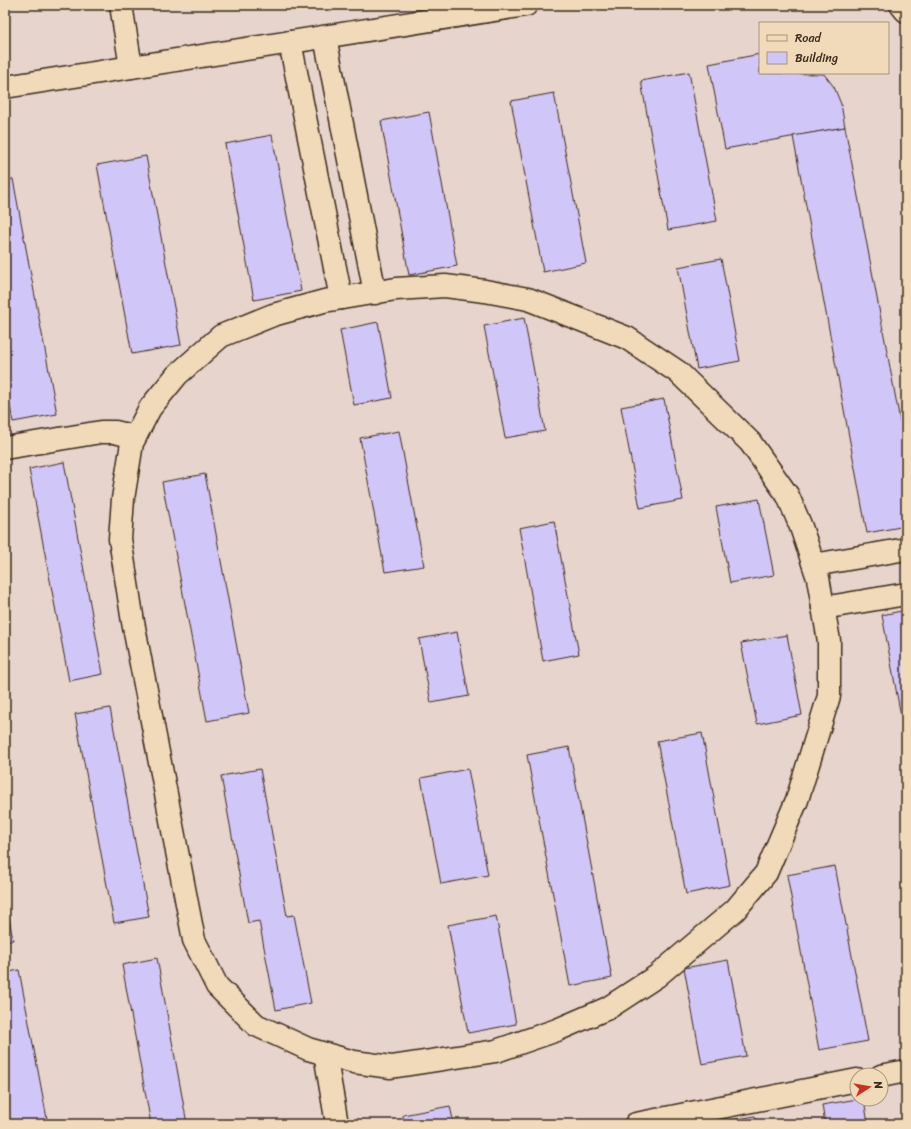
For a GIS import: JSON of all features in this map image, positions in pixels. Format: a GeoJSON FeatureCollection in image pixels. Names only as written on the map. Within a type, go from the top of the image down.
{"type":"FeatureCollection","features":[{"type":"Feature","properties":{"kind":"street"},"geometry":{"type":"LineString","coordinates":[[121,5],[131,68]]}},
{"type":"Feature","properties":{"kind":"street"},"geometry":{"type":"LineString","coordinates":[[5,88],[526,5]]}},
{"type":"Feature","properties":{"kind":"street"},"geometry":{"type":"LineString","coordinates":[[901,5],[906,11]]}},
{"type":"Feature","properties":{"kind":"street"},"geometry":{"type":"LineString","coordinates":[[325,37],[375,293]]}},
{"type":"Feature","properties":{"kind":"street"},"geometry":{"type":"LineString","coordinates":[[290,42],[341,298]]}},
{"type":"Feature","properties":{"kind":"street"},"geometry":{"type":"LineString","coordinates":[[445,286],[485,291],[528,299],[627,338],[678,372],[750,442],[788,496],[801,527],[814,565],[829,641],[829,696],[797,800],[766,873],[735,910],[657,976],[608,1008],[550,1033],[496,1051],[391,1067],[354,1062],[308,1049],[256,1024],[217,986],[194,940],[133,622],[120,539],[123,499],[132,443],[150,408],[177,375],[222,336],[273,315],[341,298],[375,293],[396,289],[445,286]]}},
{"type":"Feature","properties":{"kind":"street"},"geometry":{"type":"LineString","coordinates":[[5,448],[101,432],[115,432],[135,437]]}},
{"type":"Feature","properties":{"kind":"street"},"geometry":{"type":"LineString","coordinates":[[814,565],[906,549]]}},
{"type":"Feature","properties":{"kind":"street"},"geometry":{"type":"LineString","coordinates":[[823,608],[906,594]]}},
{"type":"Feature","properties":{"kind":"street"},"geometry":{"type":"LineString","coordinates":[[325,1054],[337,1124]]}},
{"type":"Feature","properties":{"kind":"street"},"geometry":{"type":"LineString","coordinates":[[889,1074],[906,1071]]}},
{"type":"Feature","properties":{"kind":"street"},"geometry":{"type":"LineString","coordinates":[[636,1124],[849,1082]]}},
{"type":"Feature","properties":{"kind":"building"},"geometry":{"type":"Polygon","coordinates":[[[759,54],[759,74],[824,74],[834,87],[841,104],[845,127],[725,149],[709,64],[759,54]]]}},
{"type":"Feature","properties":{"kind":"building"},"geometry":{"type":"Polygon","coordinates":[[[689,72],[717,221],[668,230],[641,81],[689,72]]]}},
{"type":"Feature","properties":{"kind":"building"},"geometry":{"type":"Polygon","coordinates":[[[554,93],[586,263],[543,272],[511,101],[554,93]]]}},
{"type":"Feature","properties":{"kind":"building"},"geometry":{"type":"Polygon","coordinates":[[[429,112],[457,266],[409,275],[381,121],[429,112]]]}},
{"type":"Feature","properties":{"kind":"building"},"geometry":{"type":"Polygon","coordinates":[[[845,127],[906,453],[906,526],[867,533],[793,136],[845,127]]]}},
{"type":"Feature","properties":{"kind":"building"},"geometry":{"type":"Polygon","coordinates":[[[272,135],[301,291],[254,300],[225,144],[272,135]]]}},
{"type":"Feature","properties":{"kind":"building"},"geometry":{"type":"Polygon","coordinates":[[[146,156],[181,345],[132,354],[97,165],[146,156]]]}},
{"type":"Feature","properties":{"kind":"building"},"geometry":{"type":"Polygon","coordinates":[[[13,179],[57,414],[13,422],[5,379],[5,181],[13,179]]]}},
{"type":"Feature","properties":{"kind":"building"},"geometry":{"type":"Polygon","coordinates":[[[721,259],[740,361],[697,369],[678,267],[721,259]]]}},
{"type":"Feature","properties":{"kind":"building"},"geometry":{"type":"Polygon","coordinates":[[[524,318],[545,431],[505,438],[484,326],[524,318]]]}},
{"type":"Feature","properties":{"kind":"building"},"geometry":{"type":"Polygon","coordinates":[[[378,322],[392,398],[354,405],[340,330],[378,322]]]}},
{"type":"Feature","properties":{"kind":"building"},"geometry":{"type":"Polygon","coordinates":[[[664,399],[683,500],[640,508],[621,407],[664,399]]]}},
{"type":"Feature","properties":{"kind":"building"},"geometry":{"type":"Polygon","coordinates":[[[399,431],[424,566],[385,572],[360,438],[399,431]]]}},
{"type":"Feature","properties":{"kind":"building"},"geometry":{"type":"Polygon","coordinates":[[[64,462],[103,674],[69,681],[29,469],[64,462]]]}},
{"type":"Feature","properties":{"kind":"building"},"geometry":{"type":"Polygon","coordinates":[[[205,474],[249,713],[207,721],[162,482],[205,474]]]}},
{"type":"Feature","properties":{"kind":"building"},"geometry":{"type":"Polygon","coordinates":[[[759,499],[774,575],[730,583],[716,507],[759,499]]]}},
{"type":"Feature","properties":{"kind":"building"},"geometry":{"type":"Polygon","coordinates":[[[554,521],[579,654],[543,661],[519,528],[554,521]]]}},
{"type":"Feature","properties":{"kind":"building"},"geometry":{"type":"Polygon","coordinates":[[[906,610],[906,743],[882,615],[906,610]]]}},
{"type":"Feature","properties":{"kind":"building"},"geometry":{"type":"Polygon","coordinates":[[[457,632],[469,696],[431,703],[419,639],[457,632]]]}},
{"type":"Feature","properties":{"kind":"building"},"geometry":{"type":"Polygon","coordinates":[[[787,635],[802,715],[757,724],[741,643],[787,635]]]}},
{"type":"Feature","properties":{"kind":"building"},"geometry":{"type":"Polygon","coordinates":[[[110,708],[149,917],[114,923],[75,714],[110,708]]]}},
{"type":"Feature","properties":{"kind":"building"},"geometry":{"type":"Polygon","coordinates":[[[702,733],[730,885],[686,894],[657,741],[702,733]]]}},
{"type":"Feature","properties":{"kind":"building"},"geometry":{"type":"Polygon","coordinates":[[[569,747],[612,978],[570,986],[527,755],[569,747]]]}},
{"type":"Feature","properties":{"kind":"building"},"geometry":{"type":"Polygon","coordinates":[[[260,769],[287,916],[294,915],[311,1003],[276,1010],[259,921],[248,923],[221,776],[260,769]]]}},
{"type":"Feature","properties":{"kind":"building"},"geometry":{"type":"Polygon","coordinates":[[[468,769],[488,875],[441,884],[421,778],[468,769]]]}},
{"type":"Feature","properties":{"kind":"building"},"geometry":{"type":"Polygon","coordinates":[[[835,866],[868,1041],[819,1050],[787,875],[835,866]]]}},
{"type":"Feature","properties":{"kind":"building"},"geometry":{"type":"Polygon","coordinates":[[[5,895],[13,940],[5,941],[5,895]]]}},
{"type":"Feature","properties":{"kind":"building"},"geometry":{"type":"Polygon","coordinates":[[[496,916],[516,1024],[468,1033],[448,925],[496,916]]]}},
{"type":"Feature","properties":{"kind":"building"},"geometry":{"type":"Polygon","coordinates":[[[157,958],[187,1124],[151,1124],[122,965],[157,958]]]}},
{"type":"Feature","properties":{"kind":"building"},"geometry":{"type":"Polygon","coordinates":[[[728,960],[746,1056],[702,1064],[684,968],[728,960]]]}},
{"type":"Feature","properties":{"kind":"building"},"geometry":{"type":"Polygon","coordinates":[[[19,970],[48,1124],[8,1124],[5,1109],[5,973],[19,970]]]}},
{"type":"Feature","properties":{"kind":"building"},"geometry":{"type":"Polygon","coordinates":[[[849,1100],[849,1107],[865,1107],[868,1124],[825,1124],[822,1105],[849,1100]]]}},
{"type":"Feature","properties":{"kind":"building"},"geometry":{"type":"Polygon","coordinates":[[[450,1106],[454,1124],[404,1124],[403,1115],[450,1106]]]}},
{"type":"Feature","properties":{"kind":"building"},"geometry":{"type":"Polygon","coordinates":[[[755,1116],[757,1124],[715,1123],[755,1116]]]}}]}
